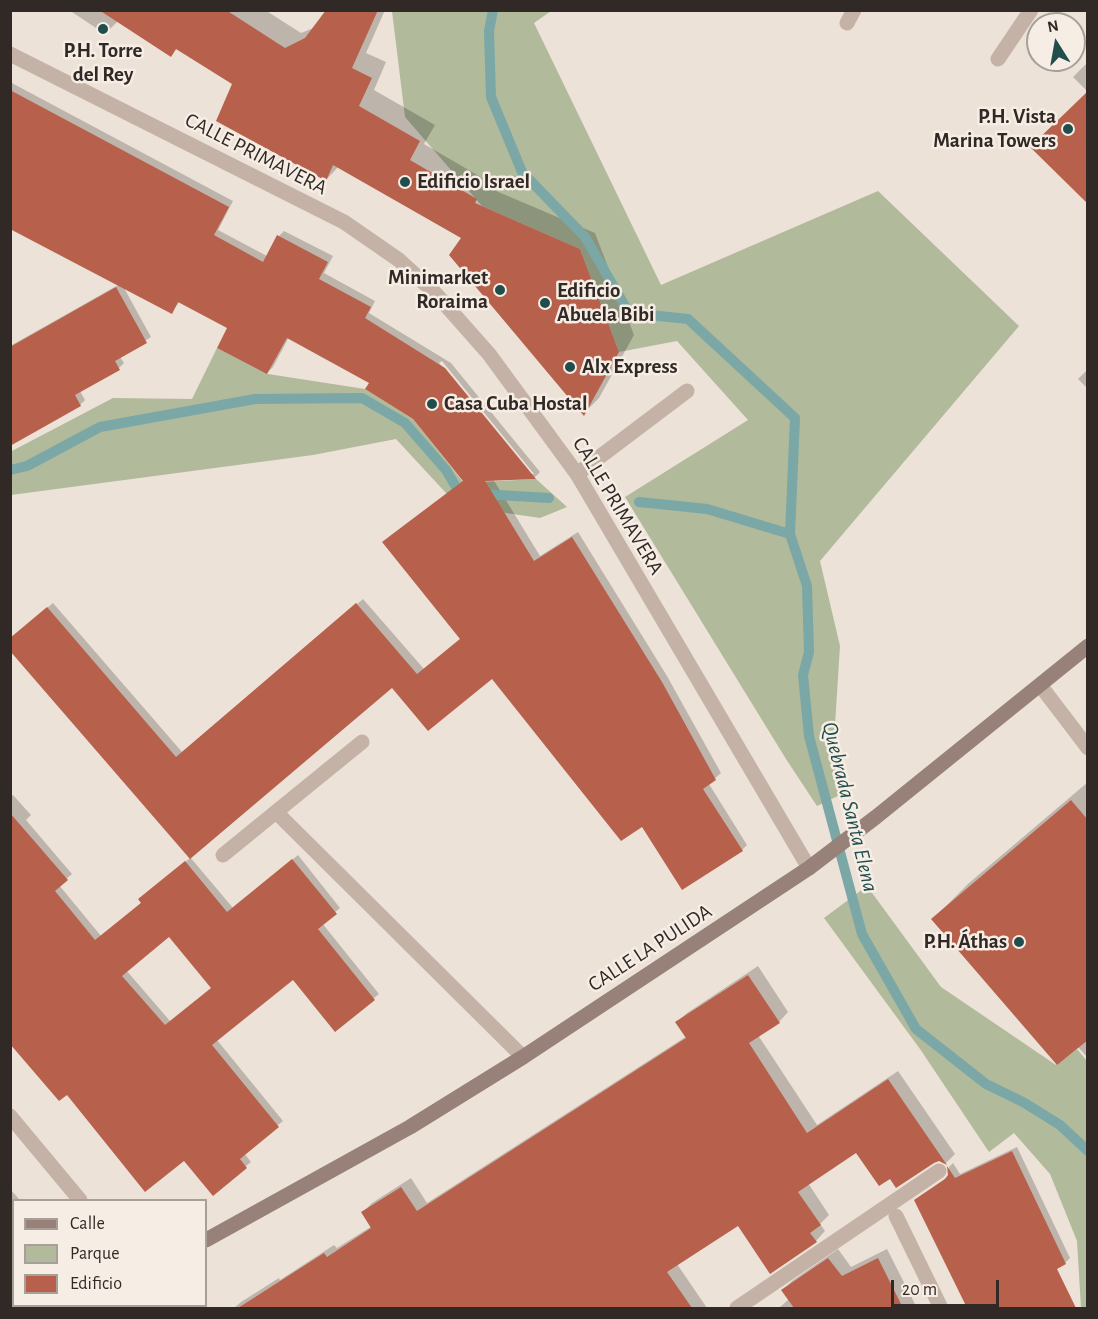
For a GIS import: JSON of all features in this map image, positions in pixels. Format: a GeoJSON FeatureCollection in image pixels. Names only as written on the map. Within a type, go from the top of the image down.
{"type":"FeatureCollection","features":[{"type":"Feature","properties":{"kind":"main road","name":"CALLE LA PULIDA"},"geometry":{"type":"LineString","coordinates":[[207,1239],[410,1127],[523,1057],[809,868],[876,818],[1088,646]]}},
{"type":"Feature","properties":{"kind":"street"},"geometry":{"type":"LineString","coordinates":[[998,59],[1030,10]]}},
{"type":"Feature","properties":{"kind":"street","name":"CALLE PRIMAVERA"},"geometry":{"type":"LineString","coordinates":[[10,54],[344,222],[399,260],[435,293],[489,354],[577,474],[809,868]]}},
{"type":"Feature","properties":{"kind":"street"},"geometry":{"type":"LineString","coordinates":[[577,474],[687,391]]}},
{"type":"Feature","properties":{"kind":"street"},"geometry":{"type":"LineString","coordinates":[[1040,685],[1088,748]]}},
{"type":"Feature","properties":{"kind":"street"},"geometry":{"type":"LineString","coordinates":[[223,855],[362,742]]}},
{"type":"Feature","properties":{"kind":"street"},"geometry":{"type":"LineString","coordinates":[[276,812],[523,1057]]}},
{"type":"Feature","properties":{"kind":"street"},"geometry":{"type":"LineString","coordinates":[[10,1116],[79,1199]]}},
{"type":"Feature","properties":{"kind":"street"},"geometry":{"type":"LineString","coordinates":[[737,1308],[893,1210],[939,1171]]}},
{"type":"Feature","properties":{"kind":"street"},"geometry":{"type":"LineString","coordinates":[[893,1210],[941,1308]]}},
{"type":"Feature","properties":{"kind":"green space"},"geometry":{"type":"Polygon","coordinates":[[[392,11],[551,11],[534,23],[661,285],[878,191],[1019,326],[820,561],[840,646],[835,725],[840,795],[817,806],[625,497],[748,420],[677,341],[619,352],[580,249],[482,206],[405,117],[392,11]]]}},
{"type":"Feature","properties":{"kind":"green space"},"geometry":{"type":"Polygon","coordinates":[[[217,348],[268,374],[365,389],[413,419],[464,483],[536,479],[567,507],[540,518],[458,506],[396,439],[313,455],[11,495],[10,452],[113,398],[192,399],[217,348]]]}},
{"type":"Feature","properties":{"kind":"green space"},"geometry":{"type":"Polygon","coordinates":[[[867,886],[941,987],[1056,1065],[1077,1049],[1087,1061],[1087,1308],[1081,1308],[1077,1241],[1050,1174],[1014,1133],[989,1152],[920,1049],[824,918],[867,886]]]}},
{"type":"Feature","properties":{"kind":"building"},"geometry":{"type":"Polygon","coordinates":[[[99,10],[226,10],[285,48],[305,38],[326,10],[378,10],[352,68],[372,78],[359,106],[420,141],[410,160],[477,199],[475,203],[580,249],[619,352],[584,416],[449,255],[461,238],[333,165],[326,181],[216,121],[232,84],[176,49],[171,57],[99,10]]]}},
{"type":"Feature","properties":{"kind":"building"},"geometry":{"type":"Polygon","coordinates":[[[10,90],[229,207],[214,235],[263,262],[277,235],[328,262],[319,279],[371,307],[365,318],[445,368],[536,479],[485,481],[534,561],[572,537],[662,682],[716,780],[703,789],[743,851],[682,890],[642,827],[621,841],[492,679],[428,731],[392,688],[190,859],[10,651],[10,638],[47,607],[176,757],[356,603],[417,674],[460,639],[382,542],[463,481],[413,419],[365,389],[369,383],[287,338],[267,374],[217,348],[227,328],[178,302],[172,314],[10,229],[10,90]]]}},
{"type":"Feature","properties":{"kind":"building","name":"P.H. Vista Marina Towers"},"geometry":{"type":"Polygon","coordinates":[[[1088,91],[1088,204],[1030,147],[1088,91]]]}},
{"type":"Feature","properties":{"kind":"building"},"geometry":{"type":"Polygon","coordinates":[[[116,287],[147,343],[115,361],[120,370],[75,395],[81,406],[10,446],[10,347],[116,287]]]}},
{"type":"Feature","properties":{"kind":"building","name":"P.H. Áthas"},"geometry":{"type":"Polygon","coordinates":[[[1071,800],[1088,820],[1088,1040],[1057,1065],[931,919],[1071,800]]]}},
{"type":"Feature","properties":{"kind":"building"},"geometry":{"type":"Polygon","coordinates":[[[10,813],[68,880],[55,891],[95,940],[141,903],[138,899],[185,861],[227,912],[292,859],[337,914],[318,929],[375,1000],[335,1032],[293,980],[212,1045],[279,1127],[240,1159],[247,1168],[213,1196],[184,1161],[145,1192],[67,1095],[59,1101],[10,1044],[10,813]],[[169,937],[122,976],[165,1025],[211,988],[169,937]]]}},
{"type":"Feature","properties":{"kind":"building"},"geometry":{"type":"Polygon","coordinates":[[[748,975],[780,1023],[749,1043],[807,1133],[888,1079],[947,1165],[939,1161],[934,1163],[896,1188],[890,1179],[879,1186],[856,1153],[798,1192],[821,1225],[810,1233],[817,1242],[770,1274],[738,1226],[667,1272],[692,1308],[238,1308],[324,1253],[327,1257],[371,1228],[361,1212],[401,1187],[417,1211],[686,1038],[675,1022],[748,975]]]}},
{"type":"Feature","properties":{"kind":"building"},"geometry":{"type":"Polygon","coordinates":[[[1012,1151],[1066,1264],[1057,1269],[1076,1308],[967,1308],[914,1200],[945,1179],[948,1175],[947,1166],[955,1178],[1012,1151]]]}},
{"type":"Feature","properties":{"kind":"building"},"geometry":{"type":"Polygon","coordinates":[[[828,1258],[842,1276],[878,1258],[903,1308],[794,1308],[781,1290],[828,1258]]]}},
{"type":"Feature","properties":{"kind":"waterway","name":"Quebrada Santa Elena"},"geometry":{"type":"LineString","coordinates":[[493,10],[489,31],[491,97],[522,172],[585,237],[629,313],[688,319],[795,418],[790,534],[807,586],[809,652],[803,675],[809,736],[862,934],[916,1029],[986,1084],[1023,1102],[1060,1125],[1088,1151]]}},
{"type":"Feature","properties":{"kind":"waterway"},"geometry":{"type":"LineString","coordinates":[[10,470],[27,466],[100,427],[255,399],[362,398],[405,423],[446,470],[459,492],[466,493]]}},
{"type":"Feature","properties":{"kind":"waterway"},"geometry":{"type":"LineString","coordinates":[[481,494],[549,498]]}},
{"type":"Feature","properties":{"kind":"waterway"},"geometry":{"type":"LineString","coordinates":[[639,502],[707,509],[790,534]]}},
{"type":"Feature","properties":{"kind":"place","name":"P.H. Torre del Rey"},"geometry":{"type":"Point","coordinates":[103,29]}},
{"type":"Feature","properties":{"kind":"place","name":"P.H. Vista Marina Towers"},"geometry":{"type":"Point","coordinates":[1068,129]}},
{"type":"Feature","properties":{"kind":"place","name":"Edificio Israel"},"geometry":{"type":"Point","coordinates":[405,182]}},
{"type":"Feature","properties":{"kind":"place","name":"Minimarket Roraima"},"geometry":{"type":"Point","coordinates":[500,290]}},
{"type":"Feature","properties":{"kind":"place","name":"Edificio Abuela Bibi"},"geometry":{"type":"Point","coordinates":[545,303]}},
{"type":"Feature","properties":{"kind":"place","name":"Alx Express"},"geometry":{"type":"Point","coordinates":[570,367]}},
{"type":"Feature","properties":{"kind":"place","name":"Casa Cuba Hostal"},"geometry":{"type":"Point","coordinates":[432,404]}},
{"type":"Feature","properties":{"kind":"place","name":"P.H. Áthas"},"geometry":{"type":"Point","coordinates":[1019,942]}}]}
